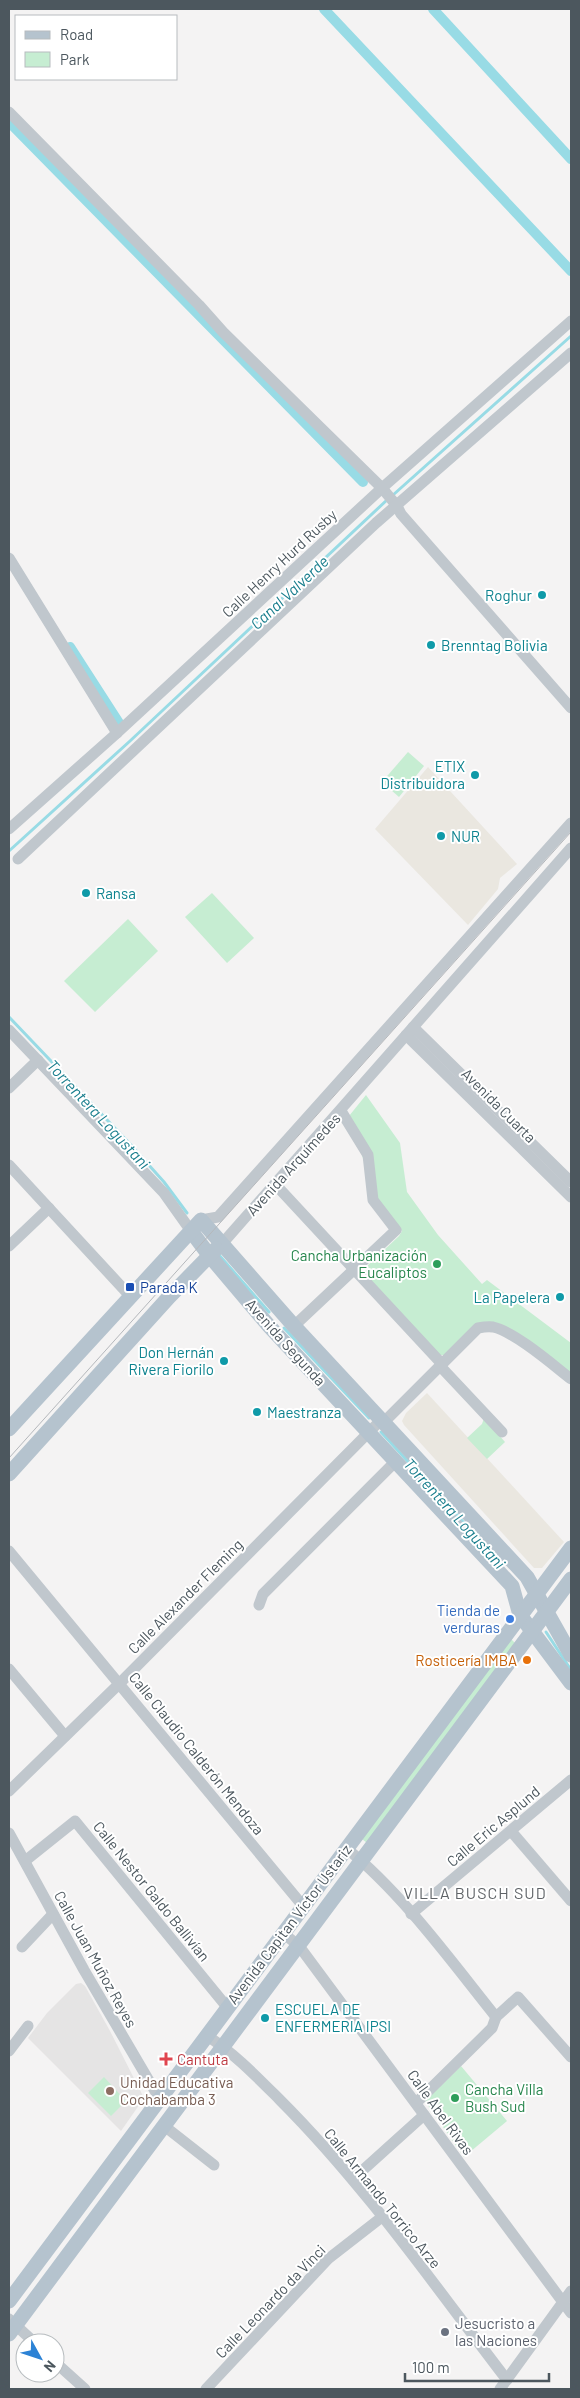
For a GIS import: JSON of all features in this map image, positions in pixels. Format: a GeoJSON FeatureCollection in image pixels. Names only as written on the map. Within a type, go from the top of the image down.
{"type":"FeatureCollection","features":[{"type":"Feature","properties":{"kind":"main road","name":"Avenida Segunda"},"geometry":{"type":"LineString","coordinates":[[196,1225],[221,1244],[294,1326],[527,1577],[571,1655]]}},
{"type":"Feature","properties":{"kind":"main road","name":"Avenida Segunda"},"geometry":{"type":"LineString","coordinates":[[196,1225],[208,1255],[269,1326],[512,1586],[520,1615],[571,1683]]}},
{"type":"Feature","properties":{"kind":"main road","name":"Avenida Arquímedes"},"geometry":{"type":"LineString","coordinates":[[9,1429],[196,1225]]}},
{"type":"Feature","properties":{"kind":"main road","name":"Avenida Arquímedes"},"geometry":{"type":"LineString","coordinates":[[9,1474],[208,1255],[221,1244]]}},
{"type":"Feature","properties":{"kind":"main road","name":"Avenida Capitan Víctor Ustariz"},"geometry":{"type":"LineString","coordinates":[[9,2301],[206,2034],[571,1548]]}},
{"type":"Feature","properties":{"kind":"main road"},"geometry":{"type":"LineString","coordinates":[[552,1574],[553,1586],[556,1588],[568,1583]]}},
{"type":"Feature","properties":{"kind":"main road","name":"Avenida Capitan Víctor Ustariz"},"geometry":{"type":"LineString","coordinates":[[11,2326],[299,1946],[568,1583]]}},
{"type":"Feature","properties":{"kind":"main road"},"geometry":{"type":"LineString","coordinates":[[506,1634],[517,1638],[520,1648]]}},
{"type":"Feature","properties":{"kind":"street"},"geometry":{"type":"LineString","coordinates":[[9,112],[199,304],[223,332],[389,497],[401,514],[571,708]]}},
{"type":"Feature","properties":{"kind":"street","name":"Calle Henry Hurd Rusby"},"geometry":{"type":"LineString","coordinates":[[18,859],[571,321]]}},
{"type":"Feature","properties":{"kind":"street","name":"Calle Henry Hurd Rusby"},"geometry":{"type":"LineString","coordinates":[[9,829],[389,497],[571,353]]}},
{"type":"Feature","properties":{"kind":"street"},"geometry":{"type":"LineString","coordinates":[[9,558],[117,734]]}},
{"type":"Feature","properties":{"kind":"street","name":"Avenida Arquímedes"},"geometry":{"type":"LineString","coordinates":[[196,1225],[218,1217],[571,823]]}},
{"type":"Feature","properties":{"kind":"street","name":"Avenida Arquímedes"},"geometry":{"type":"LineString","coordinates":[[221,1244],[341,1111],[571,848]]}},
{"type":"Feature","properties":{"kind":"street","name":"Avenida Segunda"},"geometry":{"type":"LineString","coordinates":[[9,1030],[196,1225]]}},
{"type":"Feature","properties":{"kind":"street","name":"Avenida Cuarta"},"geometry":{"type":"LineString","coordinates":[[410,1031],[571,1182]]}},
{"type":"Feature","properties":{"kind":"street","name":"Avenida Cuarta"},"geometry":{"type":"LineString","coordinates":[[410,1031],[571,1198]]}},
{"type":"Feature","properties":{"kind":"street"},"geometry":{"type":"LineString","coordinates":[[9,1088],[38,1060]]}},
{"type":"Feature","properties":{"kind":"street"},"geometry":{"type":"LineString","coordinates":[[294,1326],[355,1271],[396,1230],[372,1200],[368,1155],[341,1111]]}},
{"type":"Feature","properties":{"kind":"street"},"geometry":{"type":"LineString","coordinates":[[9,1165],[130,1296]]}},
{"type":"Feature","properties":{"kind":"street"},"geometry":{"type":"LineString","coordinates":[[275,1184],[502,1432]]}},
{"type":"Feature","properties":{"kind":"street"},"geometry":{"type":"LineString","coordinates":[[9,1246],[49,1208]]}},
{"type":"Feature","properties":{"kind":"street","name":"Calle Alexander Fleming"},"geometry":{"type":"LineString","coordinates":[[9,1791],[120,1683],[369,1432],[478,1328],[487,1327],[501,1331],[531,1348],[571,1379]]}},
{"type":"Feature","properties":{"kind":"street"},"geometry":{"type":"LineString","coordinates":[[259,1605],[263,1594],[396,1461]]}},
{"type":"Feature","properties":{"kind":"street","name":"Calle Claudio Calderón Mendoza"},"geometry":{"type":"LineString","coordinates":[[9,1551],[303,1906]]}},
{"type":"Feature","properties":{"kind":"street"},"geometry":{"type":"LineString","coordinates":[[9,1669],[65,1736]]}},
{"type":"Feature","properties":{"kind":"street","name":"Calle Eric Asplund"},"geometry":{"type":"LineString","coordinates":[[411,1914],[571,1780]]}},
{"type":"Feature","properties":{"kind":"street","name":"Calle Nestor Galdo Ballivían"},"geometry":{"type":"LineString","coordinates":[[24,1861],[75,1821],[227,2007]]}},
{"type":"Feature","properties":{"kind":"street"},"geometry":{"type":"LineString","coordinates":[[510,1831],[571,1901]]}},
{"type":"Feature","properties":{"kind":"street","name":"Calle Juan Muñoz Reyes"},"geometry":{"type":"LineString","coordinates":[[9,1833],[155,2092],[160,2096]]}},
{"type":"Feature","properties":{"kind":"street"},"geometry":{"type":"LineString","coordinates":[[346,1848],[362,1861],[411,1914],[496,2016]]}},
{"type":"Feature","properties":{"kind":"street"},"geometry":{"type":"LineString","coordinates":[[22,1947],[54,1914]]}},
{"type":"Feature","properties":{"kind":"street","name":"Calle Abel Rivas"},"geometry":{"type":"LineString","coordinates":[[283,1933],[299,1946],[571,2313]]}},
{"type":"Feature","properties":{"kind":"street"},"geometry":{"type":"LineString","coordinates":[[416,2103],[492,2028],[496,2016],[518,1998],[571,2057]]}},
{"type":"Feature","properties":{"kind":"street"},"geometry":{"type":"LineString","coordinates":[[9,2049],[28,2026]]}},
{"type":"Feature","properties":{"kind":"street","name":"Calle Armando Torrico Arze"},"geometry":{"type":"LineString","coordinates":[[206,2034],[223,2046],[310,2130],[353,2179],[504,2385]]}},
{"type":"Feature","properties":{"kind":"street"},"geometry":{"type":"LineString","coordinates":[[353,2179],[424,2114]]}},
{"type":"Feature","properties":{"kind":"street"},"geometry":{"type":"LineString","coordinates":[[163,2125],[214,2165]]}},
{"type":"Feature","properties":{"kind":"street","name":"Calle Leonardo da Vinci"},"geometry":{"type":"LineString","coordinates":[[206,2389],[328,2259],[382,2217]]}},
{"type":"Feature","properties":{"kind":"street"},"geometry":{"type":"LineString","coordinates":[[504,2385],[571,2291]]}},
{"type":"Feature","properties":{"kind":"street"},"geometry":{"type":"LineString","coordinates":[[65,2371],[85,2389]]}},
{"type":"Feature","properties":{"kind":"shaded area","name":"NUR"},"geometry":{"type":"Polygon","coordinates":[[[428,767],[517,864],[500,878],[498,889],[468,925],[375,829],[428,767]]]}},
{"type":"Feature","properties":{"kind":"shaded area"},"geometry":{"type":"Polygon","coordinates":[[[427,1393],[564,1542],[542,1568],[534,1568],[404,1425],[402,1421],[406,1413],[427,1393]]]}},
{"type":"Feature","properties":{"kind":"shaded area"},"geometry":{"type":"Polygon","coordinates":[[[81,1983],[85,1986],[110,2031],[144,2098],[121,2131],[28,2038],[47,2013],[76,1984],[81,1983]]]}},
{"type":"Feature","properties":{"kind":"green space"},"geometry":{"type":"Polygon","coordinates":[[[408,752],[424,766],[399,797],[382,782],[408,752]]]}},
{"type":"Feature","properties":{"kind":"green space"},"geometry":{"type":"Polygon","coordinates":[[[212,893],[254,938],[227,963],[185,917],[212,893]]]}},
{"type":"Feature","properties":{"kind":"green space"},"geometry":{"type":"Polygon","coordinates":[[[128,919],[158,951],[95,1012],[64,981],[128,919]]]}},
{"type":"Feature","properties":{"kind":"green space"},"geometry":{"type":"Polygon","coordinates":[[[366,1095],[400,1143],[407,1192],[438,1235],[482,1284],[487,1280],[571,1343],[571,1374],[491,1322],[445,1355],[440,1355],[365,1274],[365,1268],[402,1231],[376,1198],[349,1116],[366,1095]]]}},
{"type":"Feature","properties":{"kind":"green space"},"geometry":{"type":"Polygon","coordinates":[[[484,1418],[505,1442],[487,1459],[467,1438],[482,1424],[484,1418]]]}},
{"type":"Feature","properties":{"kind":"green space"},"geometry":{"type":"Polygon","coordinates":[[[511,1639],[515,1643],[367,1843],[362,1839],[511,1639]]]}},
{"type":"Feature","properties":{"kind":"green space"},"geometry":{"type":"Polygon","coordinates":[[[461,2066],[507,2121],[464,2157],[425,2101],[461,2066]]]}},
{"type":"Feature","properties":{"kind":"green space"},"geometry":{"type":"Polygon","coordinates":[[[104,2077],[126,2101],[111,2116],[88,2093],[104,2077]]]}},
{"type":"Feature","properties":{"kind":"waterway"},"geometry":{"type":"LineString","coordinates":[[324,9],[571,271]]}},
{"type":"Feature","properties":{"kind":"waterway"},"geometry":{"type":"LineString","coordinates":[[433,9],[571,159]]}},
{"type":"Feature","properties":{"kind":"waterway"},"geometry":{"type":"LineString","coordinates":[[9,122],[363,482]]}},
{"type":"Feature","properties":{"kind":"waterway","name":"Canal Valverde"},"geometry":{"type":"LineString","coordinates":[[393,495],[571,336]]}},
{"type":"Feature","properties":{"kind":"waterway","name":"Canal Valverde"},"geometry":{"type":"LineString","coordinates":[[9,851],[130,741],[388,499]]}},
{"type":"Feature","properties":{"kind":"waterway"},"geometry":{"type":"LineString","coordinates":[[70,647],[119,723]]}},
{"type":"Feature","properties":{"kind":"waterway","name":"Torrentera Logustani"},"geometry":{"type":"LineString","coordinates":[[9,1017],[130,1144],[164,1182],[187,1213]]}},
{"type":"Feature","properties":{"kind":"waterway","name":"Torrentera Logustani"},"geometry":{"type":"LineString","coordinates":[[219,1255],[269,1312]]}},
{"type":"Feature","properties":{"kind":"waterway","name":"Torrentera Logustani"},"geometry":{"type":"LineString","coordinates":[[284,1328],[369,1418]]}},
{"type":"Feature","properties":{"kind":"waterway","name":"Torrentera Logustani"},"geometry":{"type":"LineString","coordinates":[[381,1432],[496,1558]]}},
{"type":"Feature","properties":{"kind":"waterway","name":"Torrentera Logustani"},"geometry":{"type":"LineString","coordinates":[[546,1632],[571,1670]]}},
{"type":"Feature","properties":{"kind":"tram line"},"geometry":{"type":"LineString","coordinates":[[9,1458],[571,832]]}},
{"type":"Feature","properties":{"kind":"place","name":"Roghur"},"geometry":{"type":"Point","coordinates":[542,595]}},
{"type":"Feature","properties":{"kind":"place","name":"Brenntag Bolivia"},"geometry":{"type":"Point","coordinates":[431,645]}},
{"type":"Feature","properties":{"kind":"place","name":"ETIX Distribuidora"},"geometry":{"type":"Point","coordinates":[475,775]}},
{"type":"Feature","properties":{"kind":"place","name":"NUR"},"geometry":{"type":"Point","coordinates":[441,836]}},
{"type":"Feature","properties":{"kind":"place","name":"Ransa"},"geometry":{"type":"Point","coordinates":[86,893]}},
{"type":"Feature","properties":{"kind":"place","name":"Cancha Urbanización Eucaliptos"},"geometry":{"type":"Point","coordinates":[437,1264]}},
{"type":"Feature","properties":{"kind":"place","name":"Parada K"},"geometry":{"type":"Point","coordinates":[130,1287]}},
{"type":"Feature","properties":{"kind":"place","name":"La Papelera"},"geometry":{"type":"Point","coordinates":[560,1297]}},
{"type":"Feature","properties":{"kind":"place","name":"Don Hernán Rivera Fiorilo"},"geometry":{"type":"Point","coordinates":[224,1361]}},
{"type":"Feature","properties":{"kind":"place","name":"Maestranza"},"geometry":{"type":"Point","coordinates":[257,1412]}},
{"type":"Feature","properties":{"kind":"place","name":"Tienda de verduras"},"geometry":{"type":"Point","coordinates":[510,1619]}},
{"type":"Feature","properties":{"kind":"place","name":"Rosticería IMBA"},"geometry":{"type":"Point","coordinates":[527,1660]}},
{"type":"Feature","properties":{"kind":"place","name":"ESCUELA DE ENFERMERIA IPSI"},"geometry":{"type":"Point","coordinates":[265,2018]}},
{"type":"Feature","properties":{"kind":"place","name":"Cantuta"},"geometry":{"type":"Point","coordinates":[166,2059]}},
{"type":"Feature","properties":{"kind":"place","name":"Unidad Educativa Cochabamba 3"},"geometry":{"type":"Point","coordinates":[110,2091]}},
{"type":"Feature","properties":{"kind":"place","name":"Cancha Villa Bush Sud"},"geometry":{"type":"Point","coordinates":[455,2098]}},
{"type":"Feature","properties":{"kind":"place","name":"Jesucristo a las Naciones"},"geometry":{"type":"Point","coordinates":[445,2332]}},
{"type":"Feature","properties":{"kind":"district","name":"VILLA BUSCH SUD"},"geometry":{"type":"Point","coordinates":[475,1892]}}]}
